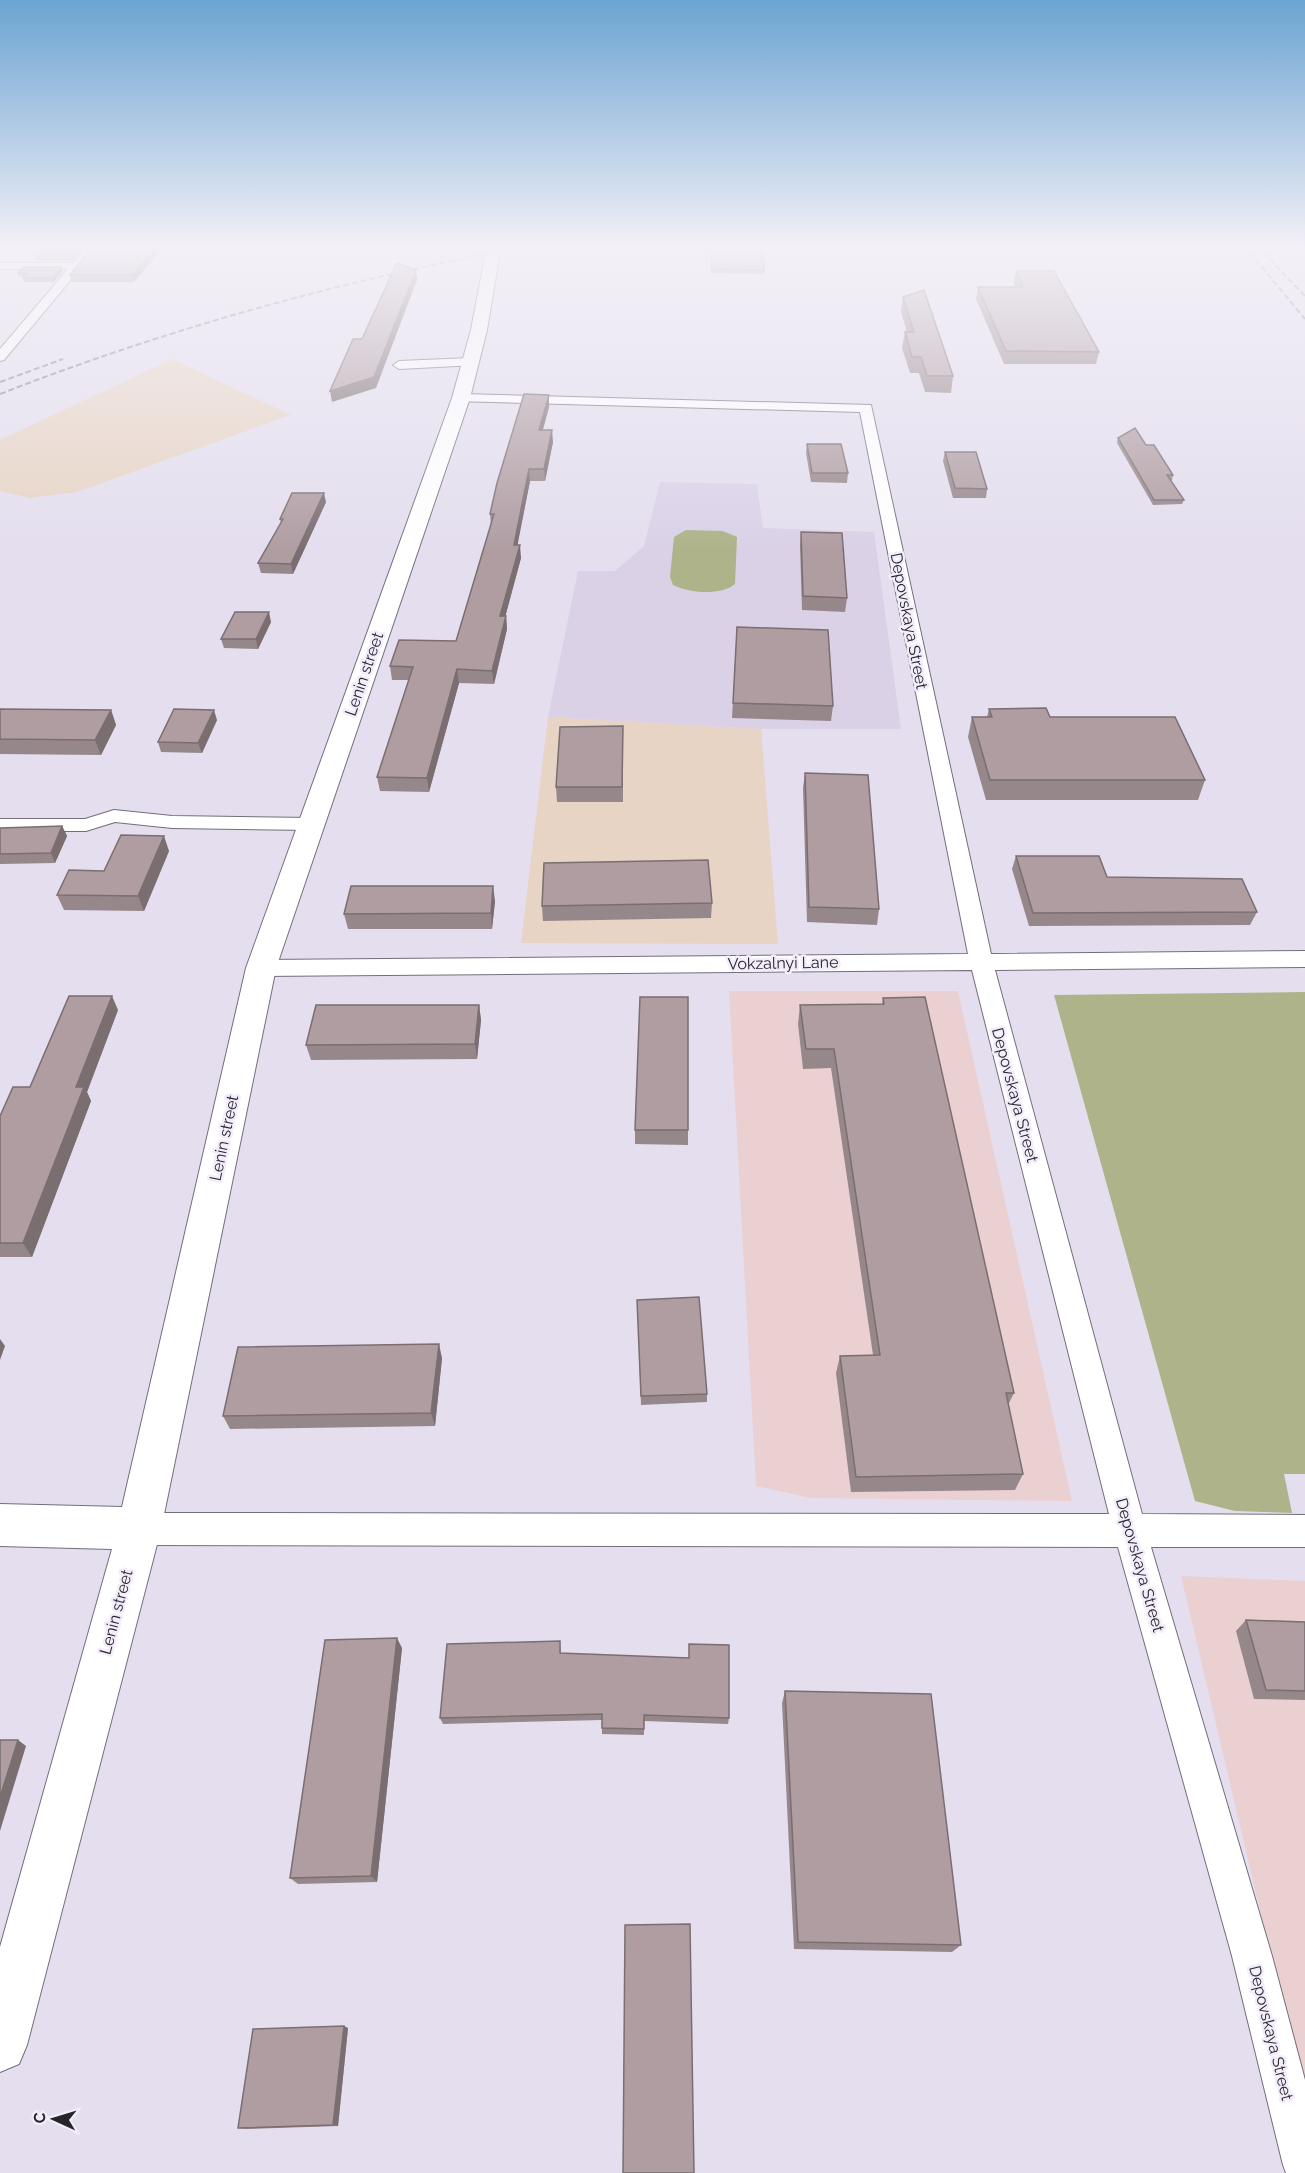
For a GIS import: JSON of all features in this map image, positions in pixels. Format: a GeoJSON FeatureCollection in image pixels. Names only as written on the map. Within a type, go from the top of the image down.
{"type":"FeatureCollection","features":[{"type":"Feature","properties":{"kind":"main road","name":"Lenin street"},"geometry":{"type":"LineString","coordinates":[[0,2045],[139,1528],[261,968],[461,398],[475,347]]}},
{"type":"Feature","properties":{"kind":"main road"},"geometry":{"type":"LineString","coordinates":[[0,1525],[139,1528]]}},
{"type":"Feature","properties":{"kind":"street"},"geometry":{"type":"LineString","coordinates":[[399,365],[471,362]]}},
{"type":"Feature","properties":{"kind":"street","name":"Depovskaya Street"},"geometry":{"type":"LineString","coordinates":[[461,398],[866,408],[981,961],[1130,1531],[1252,1956],[1305,2166]]}},
{"type":"Feature","properties":{"kind":"street"},"geometry":{"type":"LineString","coordinates":[[0,825],[86,825],[114,816],[171,822],[312,824]]}},
{"type":"Feature","properties":{"kind":"street","name":"Vokzalnyi Lane"},"geometry":{"type":"LineString","coordinates":[[261,968],[1305,959]]}},
{"type":"Feature","properties":{"kind":"street"},"geometry":{"type":"LineString","coordinates":[[139,1528],[1305,1531]]}},
{"type":"Feature","properties":{"kind":"shaded area"},"geometry":{"type":"Polygon","coordinates":[[[172,359],[291,415],[77,492],[30,498],[0,491],[0,440],[172,359]]]}},
{"type":"Feature","properties":{"kind":"shaded area"},"geometry":{"type":"Polygon","coordinates":[[[660,482],[757,484],[763,528],[874,532],[901,729],[761,729],[548,717],[578,571],[615,571],[644,546],[660,482]]]}},
{"type":"Feature","properties":{"kind":"shaded area"},"geometry":{"type":"Polygon","coordinates":[[[548,717],[761,729],[778,944],[521,943],[548,717]]]}},
{"type":"Feature","properties":{"kind":"shaded area"},"geometry":{"type":"Polygon","coordinates":[[[729,991],[958,991],[1072,1501],[811,1498],[756,1486],[729,991]]]}},
{"type":"Feature","properties":{"kind":"shaded area"},"geometry":{"type":"Polygon","coordinates":[[[1181,1576],[1305,1581],[1305,2101],[1181,1576]]]}},
{"type":"Feature","properties":{"kind":"green space"},"geometry":{"type":"Polygon","coordinates":[[[686,530],[723,531],[737,537],[735,584],[713,592],[687,590],[673,585],[670,577],[674,537],[686,530]]]}},
{"type":"Feature","properties":{"kind":"green space"},"geometry":{"type":"Polygon","coordinates":[[[1305,992],[1305,1474],[1284,1474],[1292,1513],[1235,1511],[1195,1501],[1054,995],[1305,992]]]}},
{"type":"Feature","properties":{"kind":"building"},"geometry":{"type":"Polygon","coordinates":[[[349,347],[386,347],[374,377],[330,391],[349,347]]]}},
{"type":"Feature","properties":{"kind":"building"},"geometry":{"type":"Polygon","coordinates":[[[909,347],[943,347],[953,376],[927,376],[921,357],[912,357],[909,347]]]}},
{"type":"Feature","properties":{"kind":"building"},"geometry":{"type":"Polygon","coordinates":[[[1004,347],[1096,347],[1099,352],[1006,351],[1004,347]]]}},
{"type":"Feature","properties":{"kind":"building"},"geometry":{"type":"Polygon","coordinates":[[[524,394],[549,395],[539,430],[552,430],[544,469],[529,469],[514,545],[520,545],[500,616],[506,616],[492,671],[457,669],[427,778],[377,777],[413,667],[390,666],[399,640],[456,641],[494,514],[490,514],[497,483],[524,394]]]}},
{"type":"Feature","properties":{"kind":"building"},"geometry":{"type":"Polygon","coordinates":[[[1135,428],[1146,445],[1154,445],[1173,475],[1167,475],[1184,500],[1154,500],[1118,438],[1135,428]]]}},
{"type":"Feature","properties":{"kind":"building"},"geometry":{"type":"Polygon","coordinates":[[[807,444],[841,444],[848,473],[812,473],[807,444]]]}},
{"type":"Feature","properties":{"kind":"building"},"geometry":{"type":"Polygon","coordinates":[[[945,452],[976,452],[987,489],[955,488],[945,452]]]}},
{"type":"Feature","properties":{"kind":"building"},"geometry":{"type":"Polygon","coordinates":[[[292,493],[324,493],[291,564],[258,563],[283,519],[280,519],[292,493]]]}},
{"type":"Feature","properties":{"kind":"building"},"geometry":{"type":"Polygon","coordinates":[[[801,532],[842,533],[847,598],[803,596],[801,532]]]}},
{"type":"Feature","properties":{"kind":"building"},"geometry":{"type":"Polygon","coordinates":[[[235,612],[269,612],[256,639],[221,639],[235,612]]]}},
{"type":"Feature","properties":{"kind":"building"},"geometry":{"type":"Polygon","coordinates":[[[737,627],[828,630],[833,706],[733,703],[737,627]]]}},
{"type":"Feature","properties":{"kind":"building"},"geometry":{"type":"Polygon","coordinates":[[[1046,708],[1050,717],[1175,717],[1205,780],[990,780],[972,717],[992,717],[989,709],[1046,708]]]}},
{"type":"Feature","properties":{"kind":"building"},"geometry":{"type":"Polygon","coordinates":[[[0,709],[111,710],[95,740],[0,739],[0,709]]]}},
{"type":"Feature","properties":{"kind":"building"},"geometry":{"type":"Polygon","coordinates":[[[174,709],[214,710],[198,743],[158,742],[174,709]]]}},
{"type":"Feature","properties":{"kind":"building"},"geometry":{"type":"Polygon","coordinates":[[[623,726],[622,787],[556,787],[560,727],[623,726]]]}},
{"type":"Feature","properties":{"kind":"building"},"geometry":{"type":"Polygon","coordinates":[[[805,773],[868,775],[879,909],[809,907],[805,773]]]}},
{"type":"Feature","properties":{"kind":"building"},"geometry":{"type":"Polygon","coordinates":[[[62,826],[51,853],[0,854],[0,828],[62,826]]]}},
{"type":"Feature","properties":{"kind":"building"},"geometry":{"type":"Polygon","coordinates":[[[121,835],[164,836],[138,896],[57,895],[69,870],[104,871],[121,835]]]}},
{"type":"Feature","properties":{"kind":"building"},"geometry":{"type":"Polygon","coordinates":[[[1016,856],[1099,856],[1107,877],[1242,879],[1257,912],[1033,913],[1016,856]]]}},
{"type":"Feature","properties":{"kind":"building"},"geometry":{"type":"Polygon","coordinates":[[[708,860],[712,903],[542,906],[544,863],[708,860]]]}},
{"type":"Feature","properties":{"kind":"building"},"geometry":{"type":"Polygon","coordinates":[[[351,886],[493,886],[491,913],[344,914],[351,886]]]}},
{"type":"Feature","properties":{"kind":"building"},"geometry":{"type":"Polygon","coordinates":[[[69,996],[112,996],[76,1087],[84,1087],[23,1243],[0,1243],[0,1116],[13,1087],[30,1087],[69,996]]]}},
{"type":"Feature","properties":{"kind":"building"},"geometry":{"type":"Polygon","coordinates":[[[640,997],[688,997],[688,1130],[635,1130],[640,997]]]}},
{"type":"Feature","properties":{"kind":"building"},"geometry":{"type":"Polygon","coordinates":[[[925,997],[1014,1393],[1006,1393],[1023,1474],[856,1477],[840,1356],[880,1355],[834,1049],[806,1049],[800,1005],[884,1004],[883,998],[925,997]]]}},
{"type":"Feature","properties":{"kind":"building"},"geometry":{"type":"Polygon","coordinates":[[[316,1005],[479,1005],[475,1044],[306,1045],[316,1005]]]}},
{"type":"Feature","properties":{"kind":"building"},"geometry":{"type":"Polygon","coordinates":[[[699,1297],[707,1394],[641,1396],[637,1300],[699,1297]]]}},
{"type":"Feature","properties":{"kind":"building"},"geometry":{"type":"Polygon","coordinates":[[[439,1344],[431,1413],[223,1416],[238,1347],[439,1344]]]}},
{"type":"Feature","properties":{"kind":"building"},"geometry":{"type":"Polygon","coordinates":[[[1246,1620],[1305,1622],[1305,1691],[1266,1690],[1246,1620]]]}},
{"type":"Feature","properties":{"kind":"building"},"geometry":{"type":"Polygon","coordinates":[[[397,1638],[371,1876],[290,1878],[325,1640],[397,1638]]]}},
{"type":"Feature","properties":{"kind":"building"},"geometry":{"type":"Polygon","coordinates":[[[560,1641],[560,1653],[689,1658],[689,1644],[729,1645],[729,1718],[644,1715],[644,1729],[602,1728],[602,1714],[440,1718],[447,1644],[560,1641]]]}},
{"type":"Feature","properties":{"kind":"building"},"geometry":{"type":"Polygon","coordinates":[[[785,1691],[931,1694],[961,1945],[798,1942],[785,1691]]]}},
{"type":"Feature","properties":{"kind":"building"},"geometry":{"type":"Polygon","coordinates":[[[0,1740],[18,1740],[0,1797],[0,1740]]]}},
{"type":"Feature","properties":{"kind":"building"},"geometry":{"type":"Polygon","coordinates":[[[690,1924],[694,2173],[623,2173],[625,1925],[690,1924]]]}},
{"type":"Feature","properties":{"kind":"building"},"geometry":{"type":"Polygon","coordinates":[[[344,2026],[333,2125],[238,2128],[253,2029],[344,2026]]]}},
{"type":"Feature","properties":{"kind":"railway"},"geometry":{"type":"LineString","coordinates":[[0,394],[129,347]]}},
{"type":"Feature","properties":{"kind":"railway"},"geometry":{"type":"LineString","coordinates":[[0,382],[63,359]]}}]}
